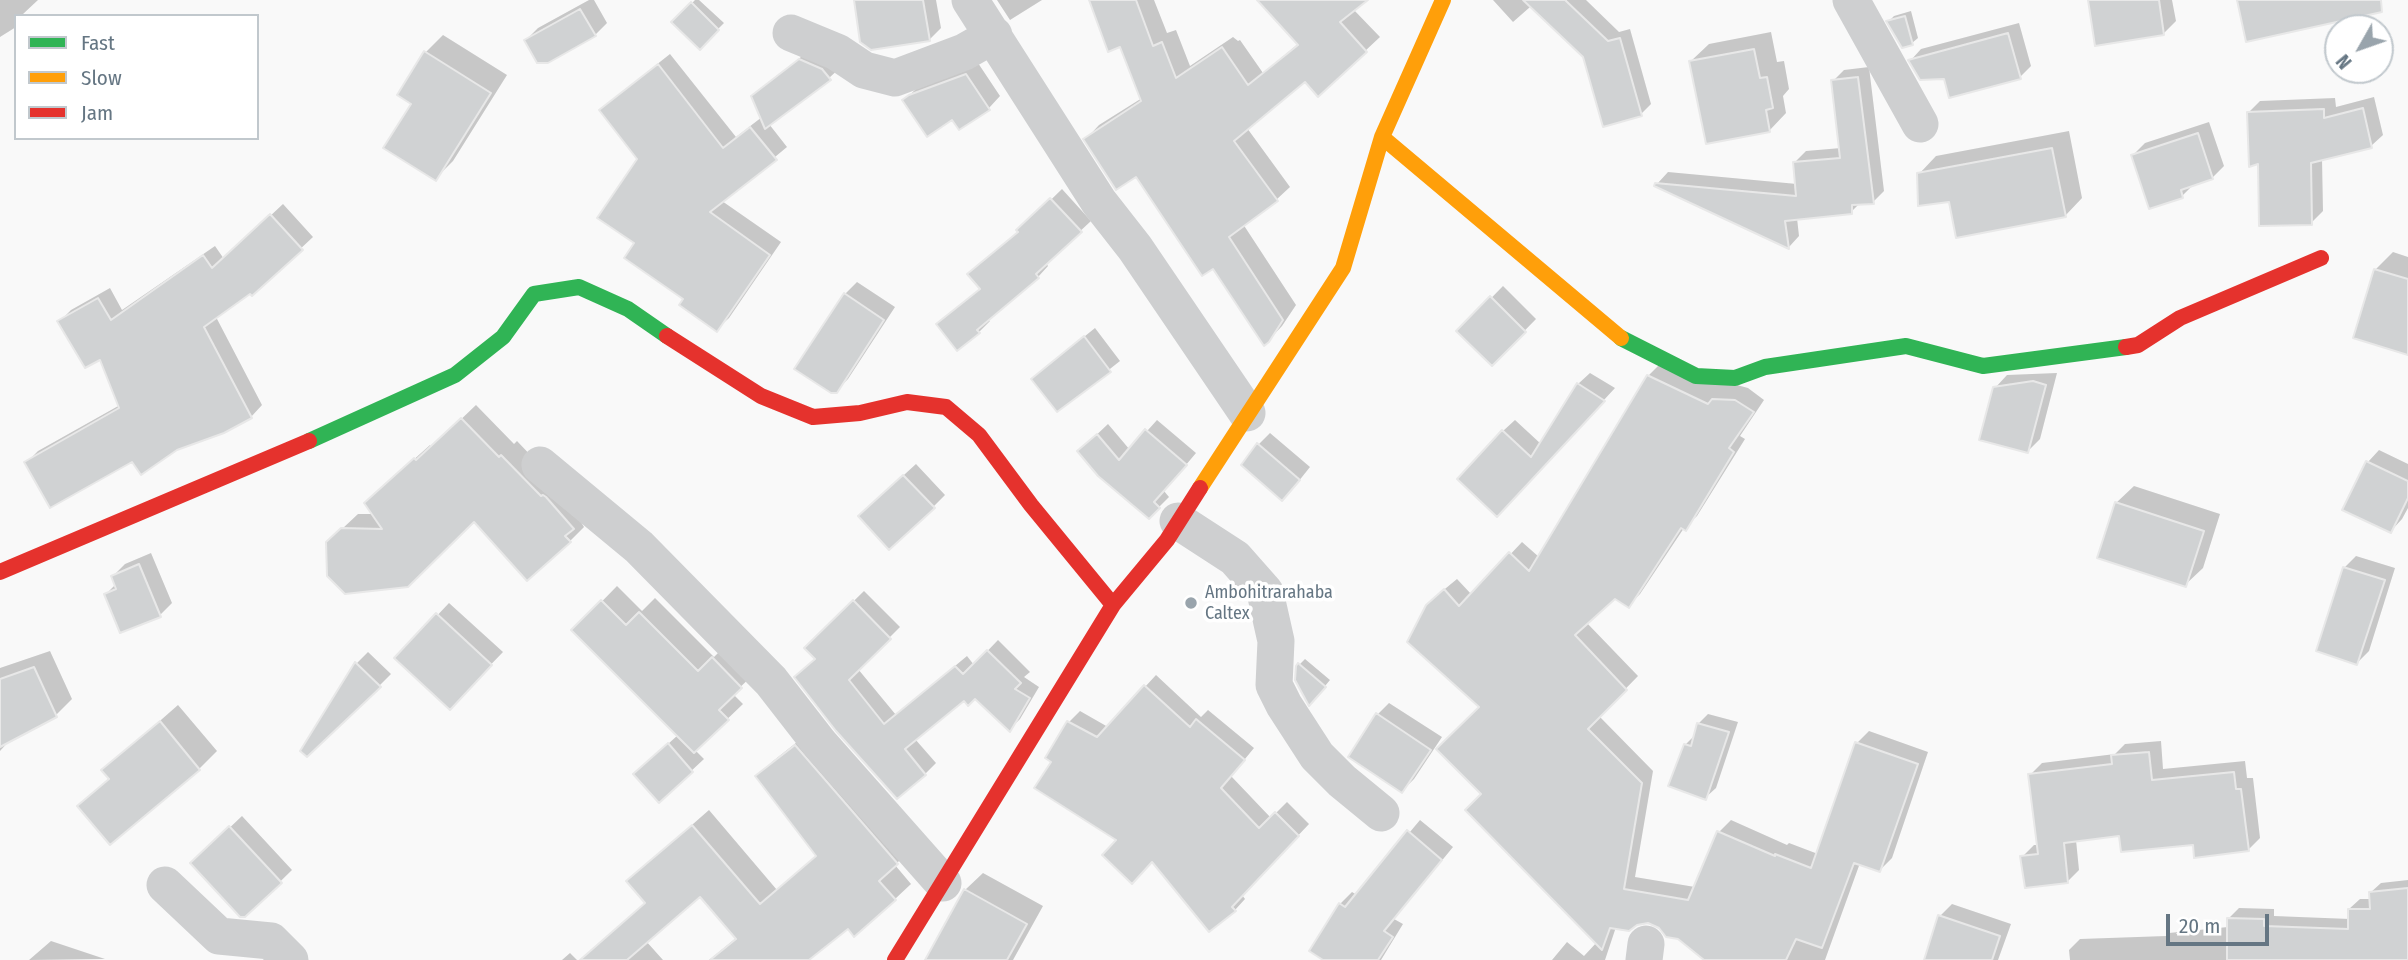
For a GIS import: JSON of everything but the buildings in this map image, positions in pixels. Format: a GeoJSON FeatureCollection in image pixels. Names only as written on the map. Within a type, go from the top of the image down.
{"type":"FeatureCollection","features":[{"type":"Feature","properties":{"kind":"street"},"geometry":{"type":"LineString","coordinates":[[970,0],[1099,202],[1135,248],[1247,413]]}},
{"type":"Feature","properties":{"kind":"street"},"geometry":{"type":"LineString","coordinates":[[895,960],[1113,604],[1167,540],[1343,268],[1382,137],[1443,0]]}},
{"type":"Feature","properties":{"kind":"street"},"geometry":{"type":"LineString","coordinates":[[1851,0],[1920,124]]}},
{"type":"Feature","properties":{"kind":"street"},"geometry":{"type":"LineString","coordinates":[[791,33],[837,52],[864,70],[895,78],[964,52],[994,35]]}},
{"type":"Feature","properties":{"kind":"street"},"geometry":{"type":"LineString","coordinates":[[1382,137],[1614,334],[1696,376],[1735,378],[1765,367],[1906,346],[1983,366],[2138,345],[2180,318],[2321,258]]}},
{"type":"Feature","properties":{"kind":"street"},"geometry":{"type":"LineString","coordinates":[[0,572],[364,417],[455,375],[503,337],[534,294],[579,286],[628,309],[699,358],[761,396],[813,417],[860,413],[907,402],[946,407],[979,435],[1031,505],[1113,604]]}},
{"type":"Feature","properties":{"kind":"street"},"geometry":{"type":"LineString","coordinates":[[540,466],[639,547],[771,681],[820,744],[943,883]]}},
{"type":"Feature","properties":{"kind":"street"},"geometry":{"type":"LineString","coordinates":[[1178,520],[1235,558],[1265,592],[1276,640],[1274,685],[1284,705],[1317,756],[1381,813]]}},
{"type":"Feature","properties":{"kind":"street"},"geometry":{"type":"LineString","coordinates":[[165,885],[219,936],[271,941],[289,960]]}},
{"type":"Feature","properties":{"kind":"traffic: fast"},"geometry":{"type":"LineString","coordinates":[[309,441],[455,375],[503,337],[534,294],[579,287],[628,309],[667,336]]}},
{"type":"Feature","properties":{"kind":"traffic: fast"},"geometry":{"type":"LineString","coordinates":[[1621,338],[1696,376],[1735,378],[1765,367],[1906,346],[1983,366],[2126,347]]}},
{"type":"Feature","properties":{"kind":"traffic: slow"},"geometry":{"type":"LineString","coordinates":[[1200,488],[1343,268],[1382,137],[1443,0]]}},
{"type":"Feature","properties":{"kind":"traffic: slow"},"geometry":{"type":"LineString","coordinates":[[1382,137],[1621,338]]}},
{"type":"Feature","properties":{"kind":"traffic: jam"},"geometry":{"type":"LineString","coordinates":[[2126,347],[2138,345],[2180,318],[2321,258]]}},
{"type":"Feature","properties":{"kind":"traffic: jam"},"geometry":{"type":"LineString","coordinates":[[667,336],[761,396],[813,417],[860,413],[907,402],[946,407],[979,435],[1031,505],[1113,605]]}},
{"type":"Feature","properties":{"kind":"traffic: jam"},"geometry":{"type":"LineString","coordinates":[[0,572],[309,441]]}},
{"type":"Feature","properties":{"kind":"traffic: jam"},"geometry":{"type":"LineString","coordinates":[[895,960],[1113,605],[1167,540],[1200,488]]}},
{"type":"Feature","properties":{"kind":"place","name":"Ambohitrarahaba Caltex"},"geometry":{"type":"Point","coordinates":[1191,603]}}]}
